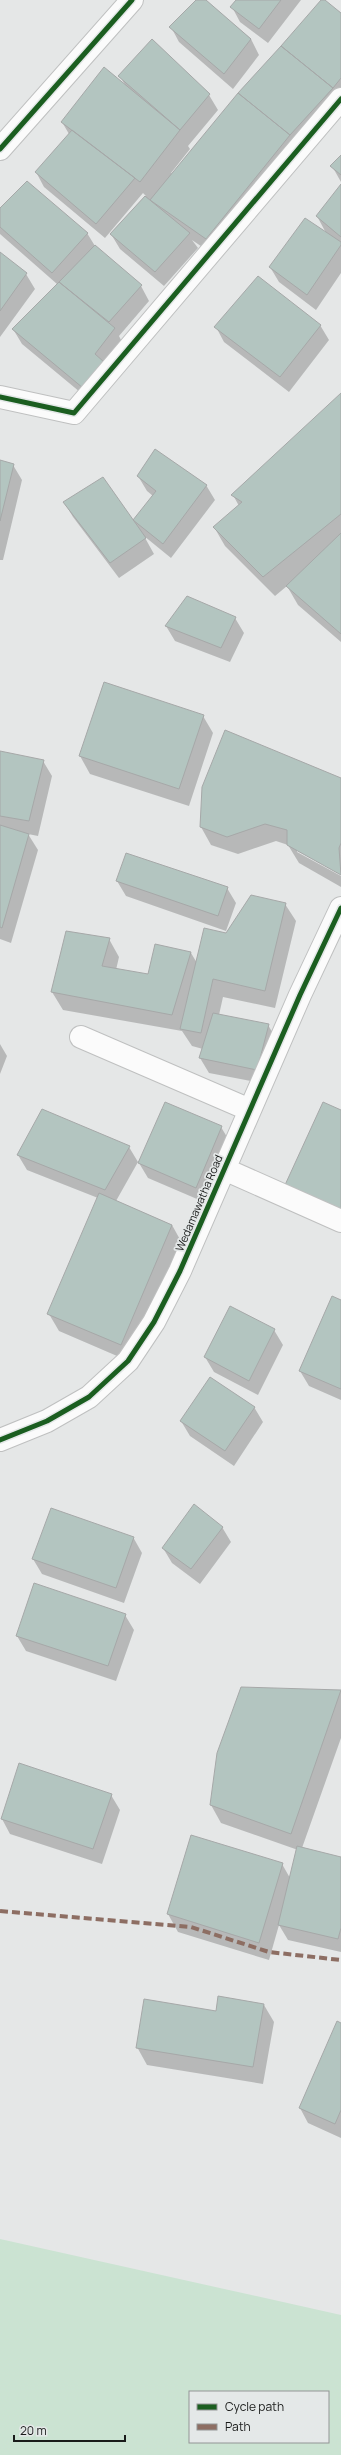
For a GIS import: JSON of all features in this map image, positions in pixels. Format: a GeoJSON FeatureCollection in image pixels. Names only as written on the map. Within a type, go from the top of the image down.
{"type":"FeatureCollection","features":[{"type":"Feature","properties":{"kind":"street"},"geometry":{"type":"LineString","coordinates":[[0,149],[132,0]]}},
{"type":"Feature","properties":{"kind":"street"},"geometry":{"type":"LineString","coordinates":[[0,397],[74,413],[341,99]]}},
{"type":"Feature","properties":{"kind":"street","name":"Wedamawatha Road"},"geometry":{"type":"LineString","coordinates":[[1,1445],[89,1397],[128,1361],[154,1322],[180,1271],[250,1110],[341,908]]}},
{"type":"Feature","properties":{"kind":"street"},"geometry":{"type":"LineString","coordinates":[[81,1037],[250,1110]]}},
{"type":"Feature","properties":{"kind":"street"},"geometry":{"type":"LineString","coordinates":[[224,1169],[341,1221]]}},
{"type":"Feature","properties":{"kind":"green space"},"geometry":{"type":"Polygon","coordinates":[[[0,2239],[341,2315],[341,2455],[0,2455],[0,2239]]]}},
{"type":"Feature","properties":{"kind":"building"},"geometry":{"type":"Polygon","coordinates":[[[196,0],[206,0],[251,39],[224,74],[169,27],[196,0]]]}},
{"type":"Feature","properties":{"kind":"building"},"geometry":{"type":"Polygon","coordinates":[[[236,0],[281,0],[259,29],[230,7],[236,0]]]}},
{"type":"Feature","properties":{"kind":"building"},"geometry":{"type":"Polygon","coordinates":[[[321,0],[325,0],[341,13],[341,78],[333,88],[281,46],[321,0]]]}},
{"type":"Feature","properties":{"kind":"building"},"geometry":{"type":"Polygon","coordinates":[[[152,39],[210,94],[180,130],[118,76],[152,39]]]}},
{"type":"Feature","properties":{"kind":"building"},"geometry":{"type":"Polygon","coordinates":[[[281,46],[333,88],[290,135],[238,93],[281,46]]]}},
{"type":"Feature","properties":{"kind":"building"},"geometry":{"type":"Polygon","coordinates":[[[104,67],[180,130],[140,182],[61,122],[104,67]]]}},
{"type":"Feature","properties":{"kind":"building"},"geometry":{"type":"Polygon","coordinates":[[[238,93],[290,135],[206,239],[150,200],[238,93]]]}},
{"type":"Feature","properties":{"kind":"building"},"geometry":{"type":"Polygon","coordinates":[[[72,130],[135,178],[96,224],[35,172],[72,130]]]}},
{"type":"Feature","properties":{"kind":"building"},"geometry":{"type":"Polygon","coordinates":[[[341,155],[341,175],[330,166],[341,155]]]}},
{"type":"Feature","properties":{"kind":"building"},"geometry":{"type":"Polygon","coordinates":[[[27,181],[88,233],[52,273],[0,227],[0,208],[27,181]]]}},
{"type":"Feature","properties":{"kind":"building"},"geometry":{"type":"Polygon","coordinates":[[[341,184],[341,237],[316,216],[341,184]]]}},
{"type":"Feature","properties":{"kind":"building"},"geometry":{"type":"Polygon","coordinates":[[[145,196],[190,233],[155,272],[110,234],[145,196]]]}},
{"type":"Feature","properties":{"kind":"building"},"geometry":{"type":"Polygon","coordinates":[[[305,218],[341,242],[341,245],[307,295],[269,267],[305,218]]]}},
{"type":"Feature","properties":{"kind":"building"},"geometry":{"type":"Polygon","coordinates":[[[95,245],[142,285],[109,322],[59,282],[95,245]]]}},
{"type":"Feature","properties":{"kind":"building"},"geometry":{"type":"Polygon","coordinates":[[[0,252],[27,273],[0,311],[0,252]]]}},
{"type":"Feature","properties":{"kind":"building"},"geometry":{"type":"Polygon","coordinates":[[[258,276],[321,325],[280,377],[214,327],[258,276]]]}},
{"type":"Feature","properties":{"kind":"building"},"geometry":{"type":"Polygon","coordinates":[[[59,282],[115,328],[95,354],[104,362],[83,388],[12,329],[59,282]]]}},
{"type":"Feature","properties":{"kind":"building"},"geometry":{"type":"Polygon","coordinates":[[[341,393],[341,514],[263,577],[213,527],[242,502],[231,495],[341,393]]]}},
{"type":"Feature","properties":{"kind":"building"},"geometry":{"type":"Polygon","coordinates":[[[155,449],[207,485],[163,544],[133,520],[156,491],[137,476],[155,449]]]}},
{"type":"Feature","properties":{"kind":"building"},"geometry":{"type":"Polygon","coordinates":[[[0,460],[14,464],[0,521],[0,460]]]}},
{"type":"Feature","properties":{"kind":"building"},"geometry":{"type":"Polygon","coordinates":[[[103,477],[146,538],[110,563],[63,502],[103,477]]]}},
{"type":"Feature","properties":{"kind":"building"},"geometry":{"type":"Polygon","coordinates":[[[341,533],[341,634],[286,586],[341,533]]]}},
{"type":"Feature","properties":{"kind":"building"},"geometry":{"type":"Polygon","coordinates":[[[187,596],[236,617],[221,648],[165,626],[187,596]]]}},
{"type":"Feature","properties":{"kind":"building"},"geometry":{"type":"Polygon","coordinates":[[[104,682],[204,715],[179,789],[79,756],[104,682]]]}},
{"type":"Feature","properties":{"kind":"building"},"geometry":{"type":"Polygon","coordinates":[[[225,730],[341,778],[341,843],[339,848],[341,875],[287,845],[287,830],[265,824],[227,837],[200,827],[202,787],[225,730]]]}},
{"type":"Feature","properties":{"kind":"building"},"geometry":{"type":"Polygon","coordinates":[[[0,751],[44,760],[29,821],[0,816],[0,751]]]}},
{"type":"Feature","properties":{"kind":"building"},"geometry":{"type":"Polygon","coordinates":[[[0,825],[29,834],[2,928],[0,927],[0,825]]]}},
{"type":"Feature","properties":{"kind":"building"},"geometry":{"type":"Polygon","coordinates":[[[126,853],[228,887],[218,916],[116,881],[126,853]]]}},
{"type":"Feature","properties":{"kind":"building"},"geometry":{"type":"Polygon","coordinates":[[[251,895],[286,903],[265,991],[213,979],[201,1033],[180,1029],[204,928],[226,933],[251,895]]]}},
{"type":"Feature","properties":{"kind":"building"},"geometry":{"type":"Polygon","coordinates":[[[66,931],[110,938],[102,966],[148,974],[155,944],[191,952],[172,1015],[51,992],[66,931]]]}},
{"type":"Feature","properties":{"kind":"building"},"geometry":{"type":"Polygon","coordinates":[[[213,1013],[269,1024],[257,1070],[199,1058],[213,1013]]]}},
{"type":"Feature","properties":{"kind":"building"},"geometry":{"type":"Polygon","coordinates":[[[165,1102],[222,1126],[196,1188],[138,1163],[165,1102]]]}},
{"type":"Feature","properties":{"kind":"building"},"geometry":{"type":"Polygon","coordinates":[[[323,1102],[341,1110],[341,1211],[285,1185],[323,1102]]]}},
{"type":"Feature","properties":{"kind":"building"},"geometry":{"type":"Polygon","coordinates":[[[42,1109],[130,1146],[105,1190],[17,1155],[42,1109]]]}},
{"type":"Feature","properties":{"kind":"building"},"geometry":{"type":"Polygon","coordinates":[[[99,1193],[172,1225],[121,1345],[47,1314],[99,1193]]]}},
{"type":"Feature","properties":{"kind":"building"},"geometry":{"type":"Polygon","coordinates":[[[332,1296],[341,1300],[341,1389],[299,1371],[332,1296]]]}},
{"type":"Feature","properties":{"kind":"building"},"geometry":{"type":"Polygon","coordinates":[[[230,1306],[275,1329],[249,1381],[204,1357],[230,1306]]]}},
{"type":"Feature","properties":{"kind":"building"},"geometry":{"type":"Polygon","coordinates":[[[210,1377],[255,1407],[225,1451],[180,1421],[210,1377]]]}},
{"type":"Feature","properties":{"kind":"building"},"geometry":{"type":"Polygon","coordinates":[[[194,1504],[223,1527],[191,1569],[162,1548],[194,1504]]]}},
{"type":"Feature","properties":{"kind":"building"},"geometry":{"type":"Polygon","coordinates":[[[51,1508],[134,1537],[116,1588],[32,1559],[51,1508]]]}},
{"type":"Feature","properties":{"kind":"building"},"geometry":{"type":"Polygon","coordinates":[[[34,1583],[126,1614],[108,1666],[16,1636],[34,1583]]]}},
{"type":"Feature","properties":{"kind":"building"},"geometry":{"type":"Polygon","coordinates":[[[241,1687],[341,1690],[291,1834],[210,1805],[217,1753],[241,1687]]]}},
{"type":"Feature","properties":{"kind":"building"},"geometry":{"type":"Polygon","coordinates":[[[19,1763],[112,1794],[93,1849],[1,1819],[19,1763]]]}},
{"type":"Feature","properties":{"kind":"building"},"geometry":{"type":"Polygon","coordinates":[[[191,1835],[283,1863],[259,1943],[167,1914],[191,1835]]]}},
{"type":"Feature","properties":{"kind":"building"},"geometry":{"type":"Polygon","coordinates":[[[297,1846],[341,1857],[341,1928],[338,1939],[278,1925],[297,1846]]]}},
{"type":"Feature","properties":{"kind":"building"},"geometry":{"type":"Polygon","coordinates":[[[218,1996],[264,2004],[253,2067],[136,2048],[144,1999],[216,2011],[218,1996]]]}},
{"type":"Feature","properties":{"kind":"building"},"geometry":{"type":"Polygon","coordinates":[[[337,2021],[341,2023],[341,2110],[335,2124],[299,2108],[337,2021]]]}},
{"type":"Feature","properties":{"kind":"marked path"},"geometry":{"type":"LineString","coordinates":[[0,1911],[191,1927],[269,1952],[341,1960]]}},
{"type":"Feature","properties":{"kind":"cycle path"},"geometry":{"type":"LineString","coordinates":[[0,149],[132,0]]}},
{"type":"Feature","properties":{"kind":"cycle path"},"geometry":{"type":"LineString","coordinates":[[0,397],[74,413],[341,99]]}},
{"type":"Feature","properties":{"kind":"cycle path"},"geometry":{"type":"LineString","coordinates":[[0,1440],[47,1421],[89,1397],[128,1361],[154,1322],[180,1271],[300,995],[341,908]]}}]}
